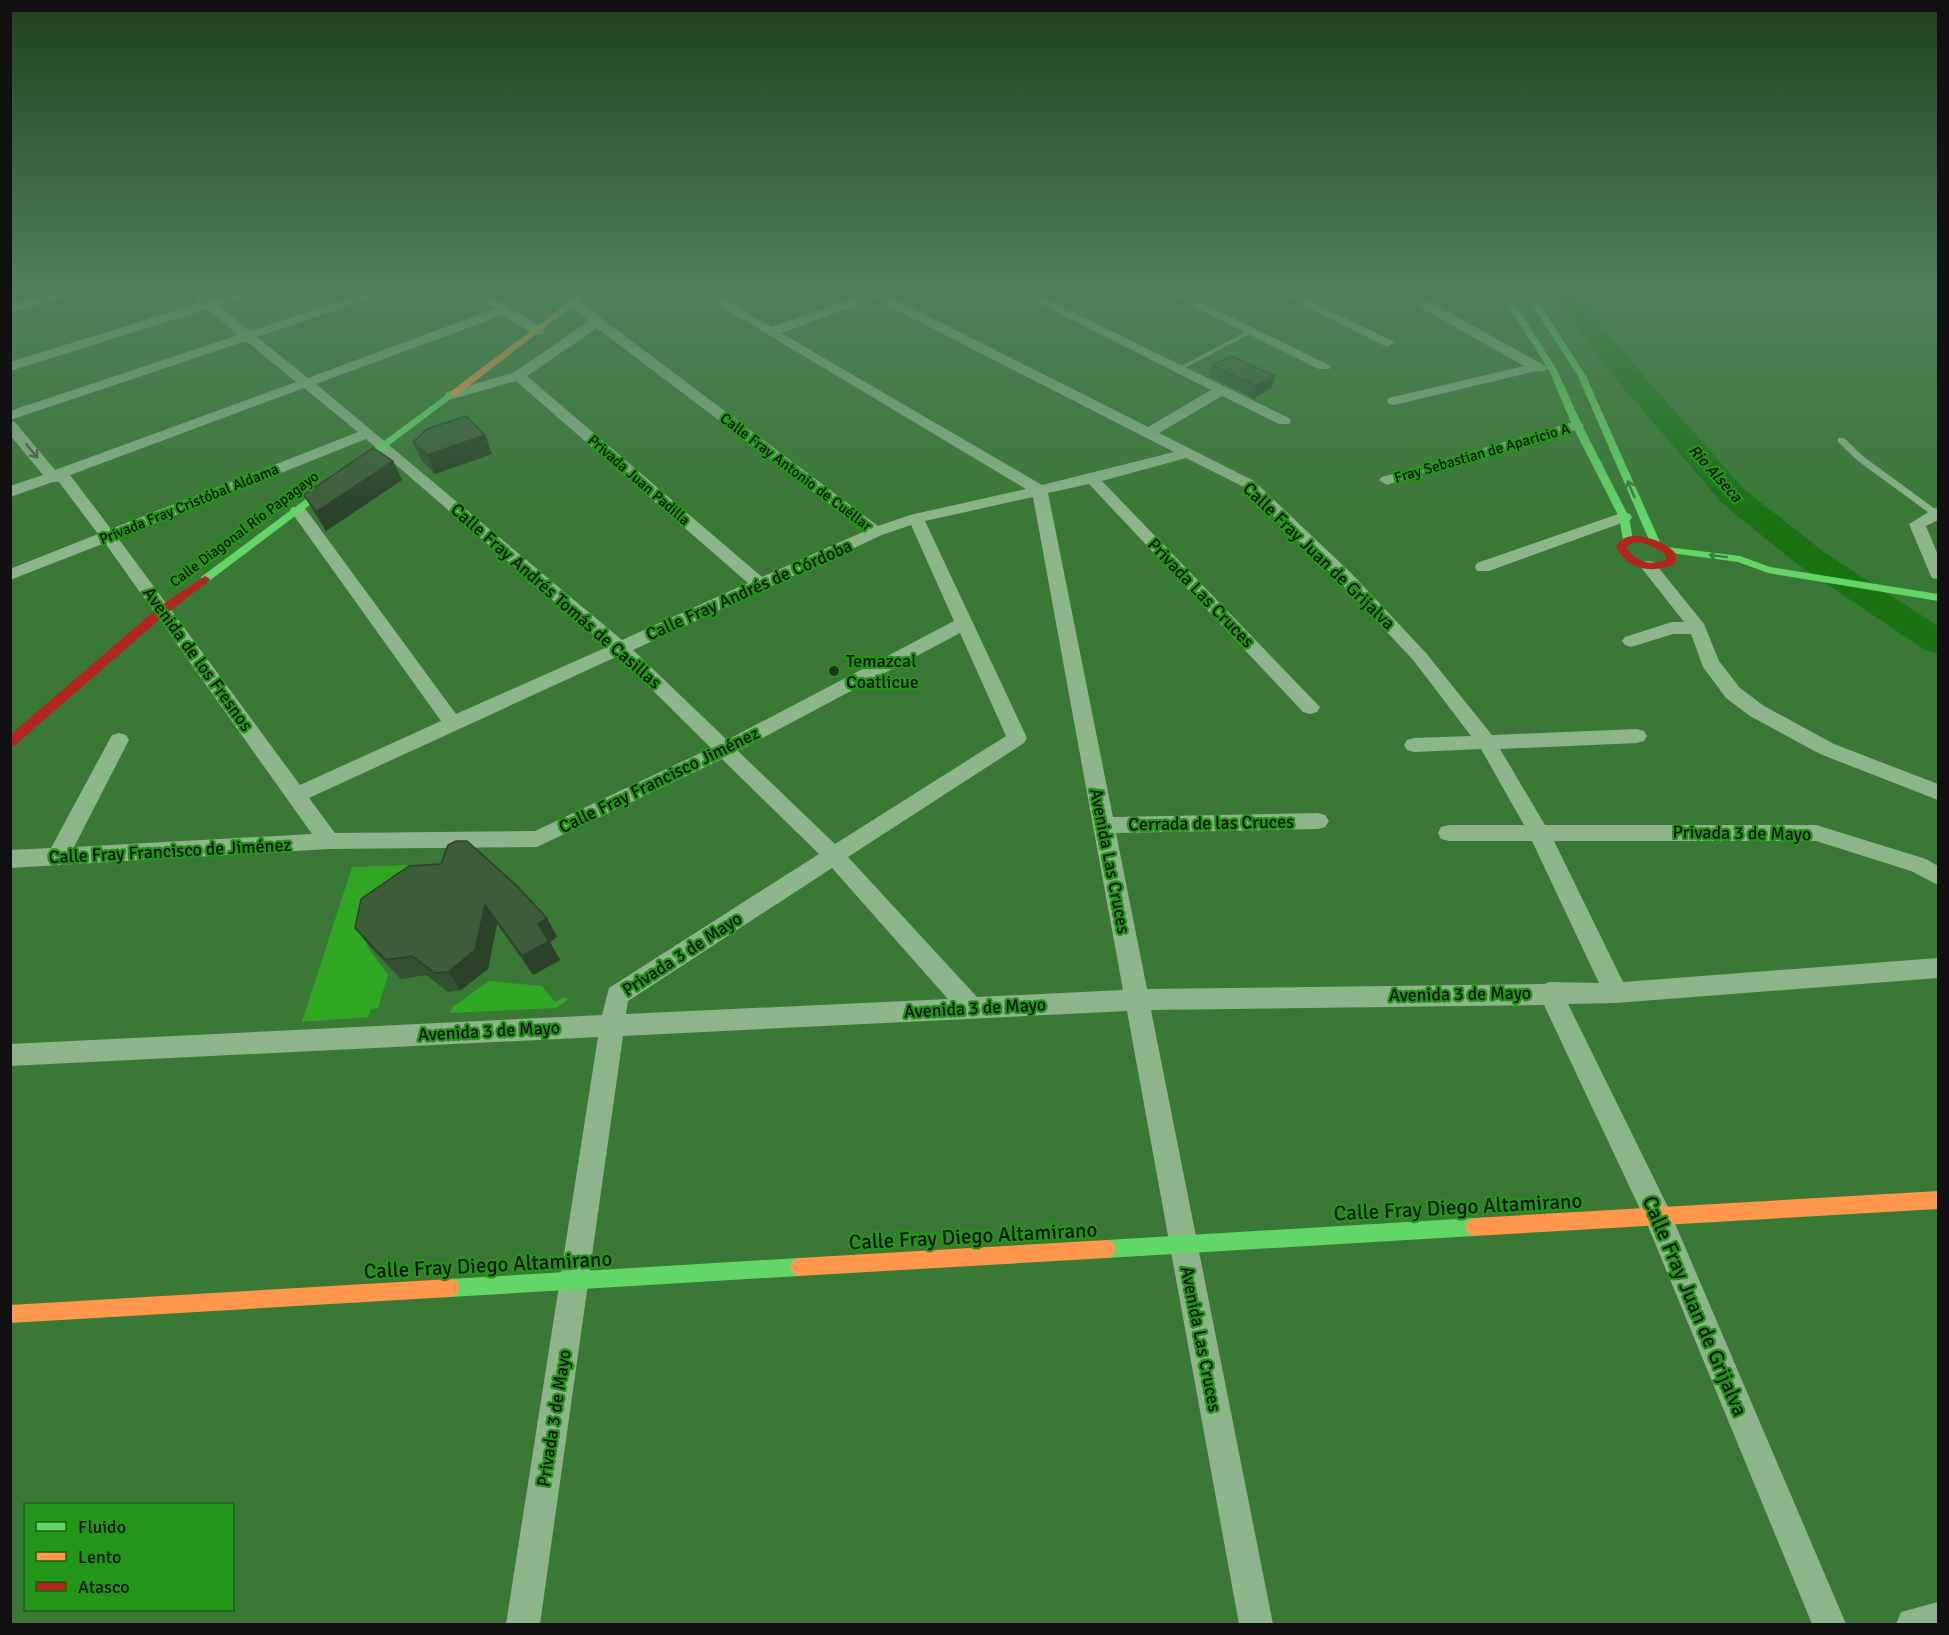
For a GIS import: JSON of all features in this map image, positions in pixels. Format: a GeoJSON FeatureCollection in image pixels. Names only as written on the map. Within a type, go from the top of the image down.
{"type":"FeatureCollection","features":[{"type":"Feature","properties":{"kind":"street"},"geometry":{"type":"LineString","coordinates":[[12,415],[163,364]]}},
{"type":"Feature","properties":{"kind":"street","name":"Calle Fray Andrés Tomás de Casillas"},"geometry":{"type":"LineString","coordinates":[[283,364],[384,446],[620,648],[834,856],[972,1008]]}},
{"type":"Feature","properties":{"kind":"street"},"geometry":{"type":"LineString","coordinates":[[10,492],[357,364]]}},
{"type":"Feature","properties":{"kind":"street","name":"Calle Diagonal Río Papagayo"},"geometry":{"type":"LineString","coordinates":[[10,743],[163,610],[494,364]]}},
{"type":"Feature","properties":{"kind":"street"},"geometry":{"type":"LineString","coordinates":[[452,396],[518,376],[535,364]]}},
{"type":"Feature","properties":{"kind":"street","name":"Calle Fray Antonio de Cuéllar"},"geometry":{"type":"LineString","coordinates":[[653,364],[876,532]]}},
{"type":"Feature","properties":{"kind":"street"},"geometry":{"type":"LineString","coordinates":[[829,364],[1040,491]]}},
{"type":"Feature","properties":{"kind":"street","name":"Calle Fray Juan de Grijalva"},"geometry":{"type":"LineString","coordinates":[[1014,364],[1249,484],[1346,578],[1420,657],[1486,741],[1538,831],[1616,993]]}},
{"type":"Feature","properties":{"kind":"street"},"geometry":{"type":"LineString","coordinates":[[1169,364],[1284,421]]}},
{"type":"Feature","properties":{"kind":"street"},"geometry":{"type":"LineString","coordinates":[[1531,364],[1553,370]]}},
{"type":"Feature","properties":{"kind":"street"},"geometry":{"type":"LineString","coordinates":[[1549,364],[1577,425],[1624,517],[1628,540]]}},
{"type":"Feature","properties":{"kind":"street"},"geometry":{"type":"LineString","coordinates":[[1574,364],[1582,376],[1661,546],[1672,558],[1668,565]]}},
{"type":"Feature","properties":{"kind":"street"},"geometry":{"type":"LineString","coordinates":[[1394,401],[1536,367]]}},
{"type":"Feature","properties":{"kind":"street","name":"Privada Juan Padilla"},"geometry":{"type":"LineString","coordinates":[[518,376],[761,585]]}},
{"type":"Feature","properties":{"kind":"street"},"geometry":{"type":"LineString","coordinates":[[1149,433],[1222,390]]}},
{"type":"Feature","properties":{"kind":"street","name":"Avenida de los Fresnos"},"geometry":{"type":"LineString","coordinates":[[12,415],[61,475],[163,610],[329,842]]}},
{"type":"Feature","properties":{"kind":"street","name":"Fray Sebastian de Aparicio A"},"geometry":{"type":"LineString","coordinates":[[1387,480],[1577,425]]}},
{"type":"Feature","properties":{"kind":"street","name":"Privada Fray Cristóbal Aldama"},"geometry":{"type":"LineString","coordinates":[[10,575],[368,433]]}},
{"type":"Feature","properties":{"kind":"street","name":"Calle Fray Andrés de Córdoba"},"geometry":{"type":"LineString","coordinates":[[296,795],[876,532],[916,519],[1092,479],[1188,453]]}},
{"type":"Feature","properties":{"kind":"street","name":"Privada Las Cruces"},"geometry":{"type":"LineString","coordinates":[[1092,479],[1310,708]]}},
{"type":"Feature","properties":{"kind":"street","name":"Avenida Las Cruces"},"geometry":{"type":"LineString","coordinates":[[1040,491],[1256,1624]]}},
{"type":"Feature","properties":{"kind":"street"},"geometry":{"type":"LineString","coordinates":[[298,510],[453,724]]}},
{"type":"Feature","properties":{"kind":"street"},"geometry":{"type":"LineString","coordinates":[[1937,514],[1917,524],[1938,574]]}},
{"type":"Feature","properties":{"kind":"street"},"geometry":{"type":"LineString","coordinates":[[1483,567],[1624,517]]}},
{"type":"Feature","properties":{"kind":"street","name":"Privada 3 de Mayo"},"geometry":{"type":"LineString","coordinates":[[523,1624],[617,995],[1017,738],[916,519]]}},
{"type":"Feature","properties":{"kind":"street"},"geometry":{"type":"LineString","coordinates":[[1767,570],[1742,573],[1668,565],[1648,566],[1625,556],[1621,546],[1628,540],[1640,539],[1661,546],[1740,559],[1767,570],[1938,598]]}},
{"type":"Feature","properties":{"kind":"street"},"geometry":{"type":"LineString","coordinates":[[1648,566],[1698,628],[1710,663],[1733,693],[1757,711],[1827,749],[1938,792]]}},
{"type":"Feature","properties":{"kind":"street","name":"Calle Fray Francisco Jiménez"},"geometry":{"type":"LineString","coordinates":[[329,842],[537,839],[724,750],[964,623]]}},
{"type":"Feature","properties":{"kind":"street"},"geometry":{"type":"LineString","coordinates":[[1631,641],[1672,628],[1698,628]]}},
{"type":"Feature","properties":{"kind":"street"},"geometry":{"type":"LineString","coordinates":[[1414,746],[1637,736]]}},
{"type":"Feature","properties":{"kind":"street"},"geometry":{"type":"LineString","coordinates":[[57,858],[119,740]]}},
{"type":"Feature","properties":{"kind":"street","name":"Cerrada de las Cruces"},"geometry":{"type":"LineString","coordinates":[[1104,825],[1318,821]]}},
{"type":"Feature","properties":{"kind":"street","name":"Privada 3 de Mayo"},"geometry":{"type":"LineString","coordinates":[[1449,833],[1816,832],[1918,865],[1938,876]]}},
{"type":"Feature","properties":{"kind":"street","name":"Calle Fray Francisco de Jiménez"},"geometry":{"type":"LineString","coordinates":[[10,859],[329,842]]}},
{"type":"Feature","properties":{"kind":"street","name":"Avenida 3 de Mayo"},"geometry":{"type":"LineString","coordinates":[[10,1055],[1137,1000],[1616,993],[1938,968]]}},
{"type":"Feature","properties":{"kind":"street","name":"Calle Fray Juan de Grijalva"},"geometry":{"type":"LineString","coordinates":[[1550,993],[1658,1217],[1829,1624]]}},
{"type":"Feature","properties":{"kind":"street","name":"Calle Fray Diego Altamirano"},"geometry":{"type":"LineString","coordinates":[[10,1314],[1938,1200]]}},
{"type":"Feature","properties":{"kind":"street"},"geometry":{"type":"LineString","coordinates":[[1913,1624],[1938,1619]]}},
{"type":"Feature","properties":{"kind":"lane"},"geometry":{"type":"LineString","coordinates":[[1179,369],[1188,364]]}},
{"type":"Feature","properties":{"kind":"lane"},"geometry":{"type":"LineString","coordinates":[[1841,440],[1861,459],[1937,514]]}},
{"type":"Feature","properties":{"kind":"green space"},"geometry":{"type":"Polygon","coordinates":[[[440,864],[437,883],[376,919],[367,946],[388,975],[378,1008],[371,1009],[368,1017],[302,1022],[352,867],[440,864]]]}},
{"type":"Feature","properties":{"kind":"green space"},"geometry":{"type":"Polygon","coordinates":[[[489,981],[542,986],[555,1002],[565,997],[568,1000],[556,1008],[450,1013],[453,1007],[489,981]]]}},
{"type":"Feature","properties":{"kind":"building"},"geometry":{"type":"Polygon","coordinates":[[[1249,364],[1275,376],[1256,386],[1212,365],[1249,364]]]}},
{"type":"Feature","properties":{"kind":"building"},"geometry":{"type":"Polygon","coordinates":[[[466,416],[485,435],[427,455],[413,442],[427,429],[466,416]]]}},
{"type":"Feature","properties":{"kind":"building"},"geometry":{"type":"Polygon","coordinates":[[[373,448],[393,461],[316,512],[304,495],[373,448]]]}},
{"type":"Feature","properties":{"kind":"building"},"geometry":{"type":"Polygon","coordinates":[[[456,841],[467,841],[518,887],[547,918],[538,924],[549,941],[522,956],[485,905],[475,950],[448,972],[435,973],[412,956],[386,960],[355,928],[361,899],[409,866],[441,864],[448,845],[456,841]]]}},
{"type":"Feature","properties":{"kind":"waterway","name":"Rio Alseca"},"geometry":{"type":"LineString","coordinates":[[1619,364],[1733,496],[1809,557],[1938,642]]}},
{"type":"Feature","properties":{"kind":"traffic: fast"},"geometry":{"type":"LineString","coordinates":[[1549,364],[1577,425],[1624,517],[1628,540]]}},
{"type":"Feature","properties":{"kind":"traffic: fast"},"geometry":{"type":"LineString","coordinates":[[1574,364],[1582,376],[1655,542]]}},
{"type":"Feature","properties":{"kind":"traffic: fast"},"geometry":{"type":"LineString","coordinates":[[205,579],[453,394]]}},
{"type":"Feature","properties":{"kind":"traffic: fast"},"geometry":{"type":"LineString","coordinates":[[1667,550],[1740,559],[1768,570],[1938,598]]}},
{"type":"Feature","properties":{"kind":"traffic: fast"},"geometry":{"type":"LineString","coordinates":[[1107,1249],[1474,1227]]}},
{"type":"Feature","properties":{"kind":"traffic: fast"},"geometry":{"type":"LineString","coordinates":[[450,1288],[799,1267]]}},
{"type":"Feature","properties":{"kind":"traffic: slow"},"geometry":{"type":"LineString","coordinates":[[453,394],[492,364]]}},
{"type":"Feature","properties":{"kind":"traffic: slow"},"geometry":{"type":"LineString","coordinates":[[1474,1227],[1938,1200]]}},
{"type":"Feature","properties":{"kind":"traffic: slow"},"geometry":{"type":"LineString","coordinates":[[799,1267],[1107,1249]]}},
{"type":"Feature","properties":{"kind":"traffic: slow"},"geometry":{"type":"LineString","coordinates":[[10,1314],[450,1288]]}},
{"type":"Feature","properties":{"kind":"traffic: jam"},"geometry":{"type":"LineString","coordinates":[[1634,539],[1663,548],[1671,554],[1671,562],[1657,566],[1636,563],[1625,554],[1621,547],[1623,543],[1634,539]]}},
{"type":"Feature","properties":{"kind":"traffic: jam"},"geometry":{"type":"LineString","coordinates":[[10,743],[163,610],[205,579]]}},
{"type":"Feature","properties":{"kind":"place","name":"Temazcal Coatlicue"},"geometry":{"type":"Point","coordinates":[834,671]}}]}
